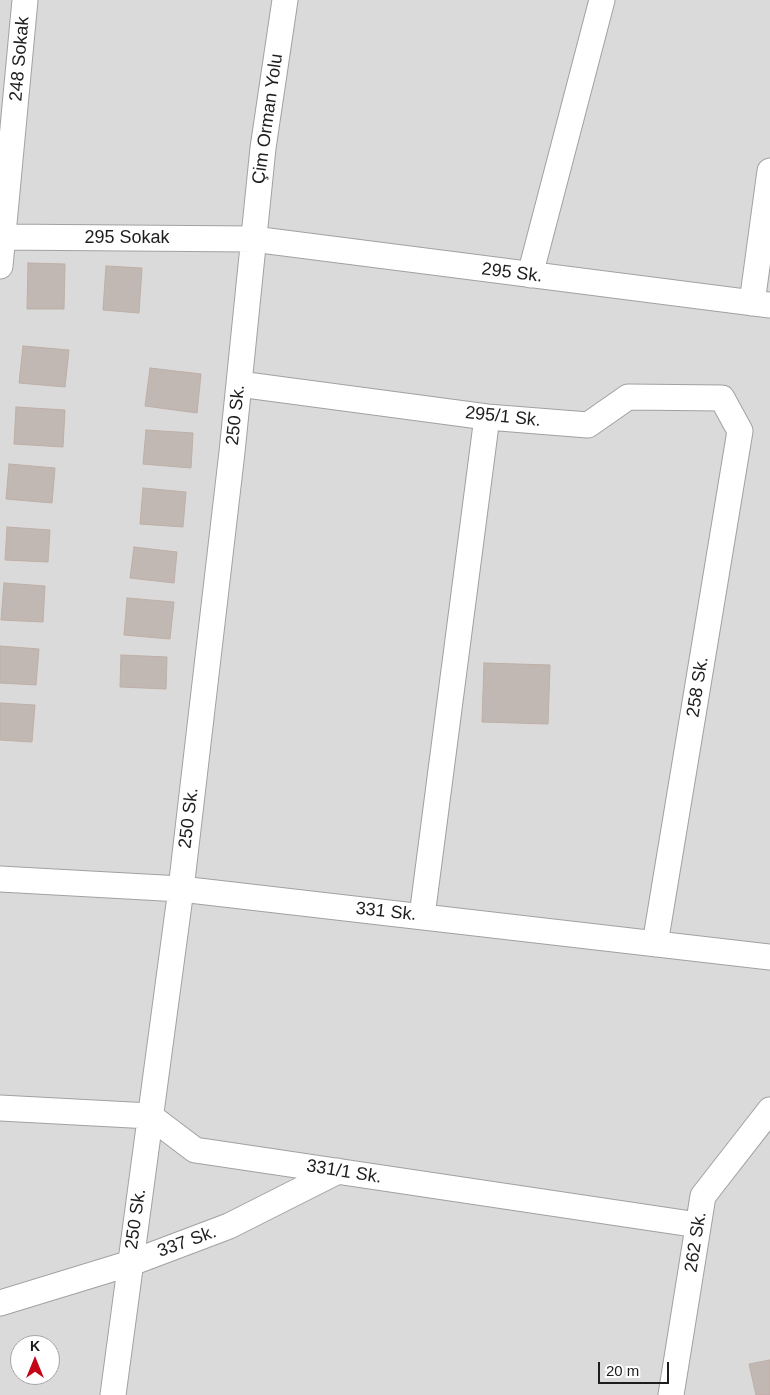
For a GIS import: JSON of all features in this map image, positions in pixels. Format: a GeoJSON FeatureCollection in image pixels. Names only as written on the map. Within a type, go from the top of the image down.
{"type":"FeatureCollection","features":[{"type":"Feature","properties":{"kind":"street","name":"248 Sokak"},"geometry":{"type":"LineString","coordinates":[[0,266],[25,0]]}},
{"type":"Feature","properties":{"kind":"street","name":"Çim Orman Yolu"},"geometry":{"type":"LineString","coordinates":[[253,239],[263,148],[285,0]]}},
{"type":"Feature","properties":{"kind":"street"},"geometry":{"type":"LineString","coordinates":[[530,275],[602,0]]}},
{"type":"Feature","properties":{"kind":"street"},"geometry":{"type":"LineString","coordinates":[[761,304],[770,171]]}},
{"type":"Feature","properties":{"kind":"street","name":"295 Sokak"},"geometry":{"type":"LineString","coordinates":[[2,237],[253,239]]}},
{"type":"Feature","properties":{"kind":"street","name":"295 Sk."},"geometry":{"type":"LineString","coordinates":[[253,239],[761,304]]}},
{"type":"Feature","properties":{"kind":"street","name":"250 Sk."},"geometry":{"type":"LineString","coordinates":[[113,1395],[181,889],[239,384],[253,239]]}},
{"type":"Feature","properties":{"kind":"street","name":"295/1 Sk."},"geometry":{"type":"LineString","coordinates":[[239,384],[487,417],[588,425],[628,397],[722,398],[740,431]]}},
{"type":"Feature","properties":{"kind":"street"},"geometry":{"type":"LineString","coordinates":[[422,916],[487,417]]}},
{"type":"Feature","properties":{"kind":"street","name":"258 Sk."},"geometry":{"type":"LineString","coordinates":[[655,944],[740,431]]}},
{"type":"Feature","properties":{"kind":"street","name":"331 Sk."},"geometry":{"type":"LineString","coordinates":[[0,879],[181,889],[770,957]]}},
{"type":"Feature","properties":{"kind":"street"},"geometry":{"type":"LineString","coordinates":[[0,1108],[150,1116]]}},
{"type":"Feature","properties":{"kind":"street","name":"262 Sk."},"geometry":{"type":"LineString","coordinates":[[671,1395],[703,1196],[770,1110]]}},
{"type":"Feature","properties":{"kind":"street","name":"331/1 Sk."},"geometry":{"type":"LineString","coordinates":[[150,1116],[195,1150],[698,1225]]}},
{"type":"Feature","properties":{"kind":"street","name":"337 Sk."},"geometry":{"type":"LineString","coordinates":[[0,1304],[130,1263],[229,1226],[338,1171]]}},
{"type":"Feature","properties":{"kind":"shaded area"},"geometry":{"type":"Polygon","coordinates":[[[0,0],[770,0],[770,1395],[0,1395],[0,0]]]}},
{"type":"Feature","properties":{"kind":"building"},"geometry":{"type":"Polygon","coordinates":[[[28,263],[65,264],[64,309],[27,309],[28,263]]]}},
{"type":"Feature","properties":{"kind":"building"},"geometry":{"type":"Polygon","coordinates":[[[106,266],[142,268],[139,313],[103,310],[106,266]]]}},
{"type":"Feature","properties":{"kind":"building"},"geometry":{"type":"Polygon","coordinates":[[[23,346],[69,350],[65,387],[19,383],[23,346]]]}},
{"type":"Feature","properties":{"kind":"building"},"geometry":{"type":"Polygon","coordinates":[[[150,368],[201,374],[197,413],[145,406],[150,368]]]}},
{"type":"Feature","properties":{"kind":"building"},"geometry":{"type":"Polygon","coordinates":[[[16,407],[65,410],[63,447],[14,444],[16,407]]]}},
{"type":"Feature","properties":{"kind":"building"},"geometry":{"type":"Polygon","coordinates":[[[146,430],[193,433],[191,468],[143,464],[146,430]]]}},
{"type":"Feature","properties":{"kind":"building"},"geometry":{"type":"Polygon","coordinates":[[[9,464],[55,468],[52,503],[6,499],[9,464]]]}},
{"type":"Feature","properties":{"kind":"building"},"geometry":{"type":"Polygon","coordinates":[[[143,488],[186,492],[183,527],[140,524],[143,488]]]}},
{"type":"Feature","properties":{"kind":"building"},"geometry":{"type":"Polygon","coordinates":[[[7,527],[50,530],[48,562],[5,560],[7,527]]]}},
{"type":"Feature","properties":{"kind":"building"},"geometry":{"type":"Polygon","coordinates":[[[134,547],[177,552],[174,583],[130,578],[134,547]]]}},
{"type":"Feature","properties":{"kind":"building"},"geometry":{"type":"Polygon","coordinates":[[[4,583],[45,586],[43,622],[1,620],[4,583]]]}},
{"type":"Feature","properties":{"kind":"building"},"geometry":{"type":"Polygon","coordinates":[[[127,598],[174,602],[170,639],[124,635],[127,598]]]}},
{"type":"Feature","properties":{"kind":"building"},"geometry":{"type":"Polygon","coordinates":[[[0,646],[39,649],[36,685],[0,683],[0,646]]]}},
{"type":"Feature","properties":{"kind":"building"},"geometry":{"type":"Polygon","coordinates":[[[121,655],[167,657],[166,689],[120,687],[121,655]]]}},
{"type":"Feature","properties":{"kind":"building"},"geometry":{"type":"Polygon","coordinates":[[[484,663],[550,665],[548,724],[482,722],[484,663]]]}},
{"type":"Feature","properties":{"kind":"building"},"geometry":{"type":"Polygon","coordinates":[[[0,703],[35,705],[32,742],[0,740],[0,703]]]}},
{"type":"Feature","properties":{"kind":"building"},"geometry":{"type":"Polygon","coordinates":[[[770,1360],[770,1395],[756,1395],[749,1364],[770,1360]]]}}]}
